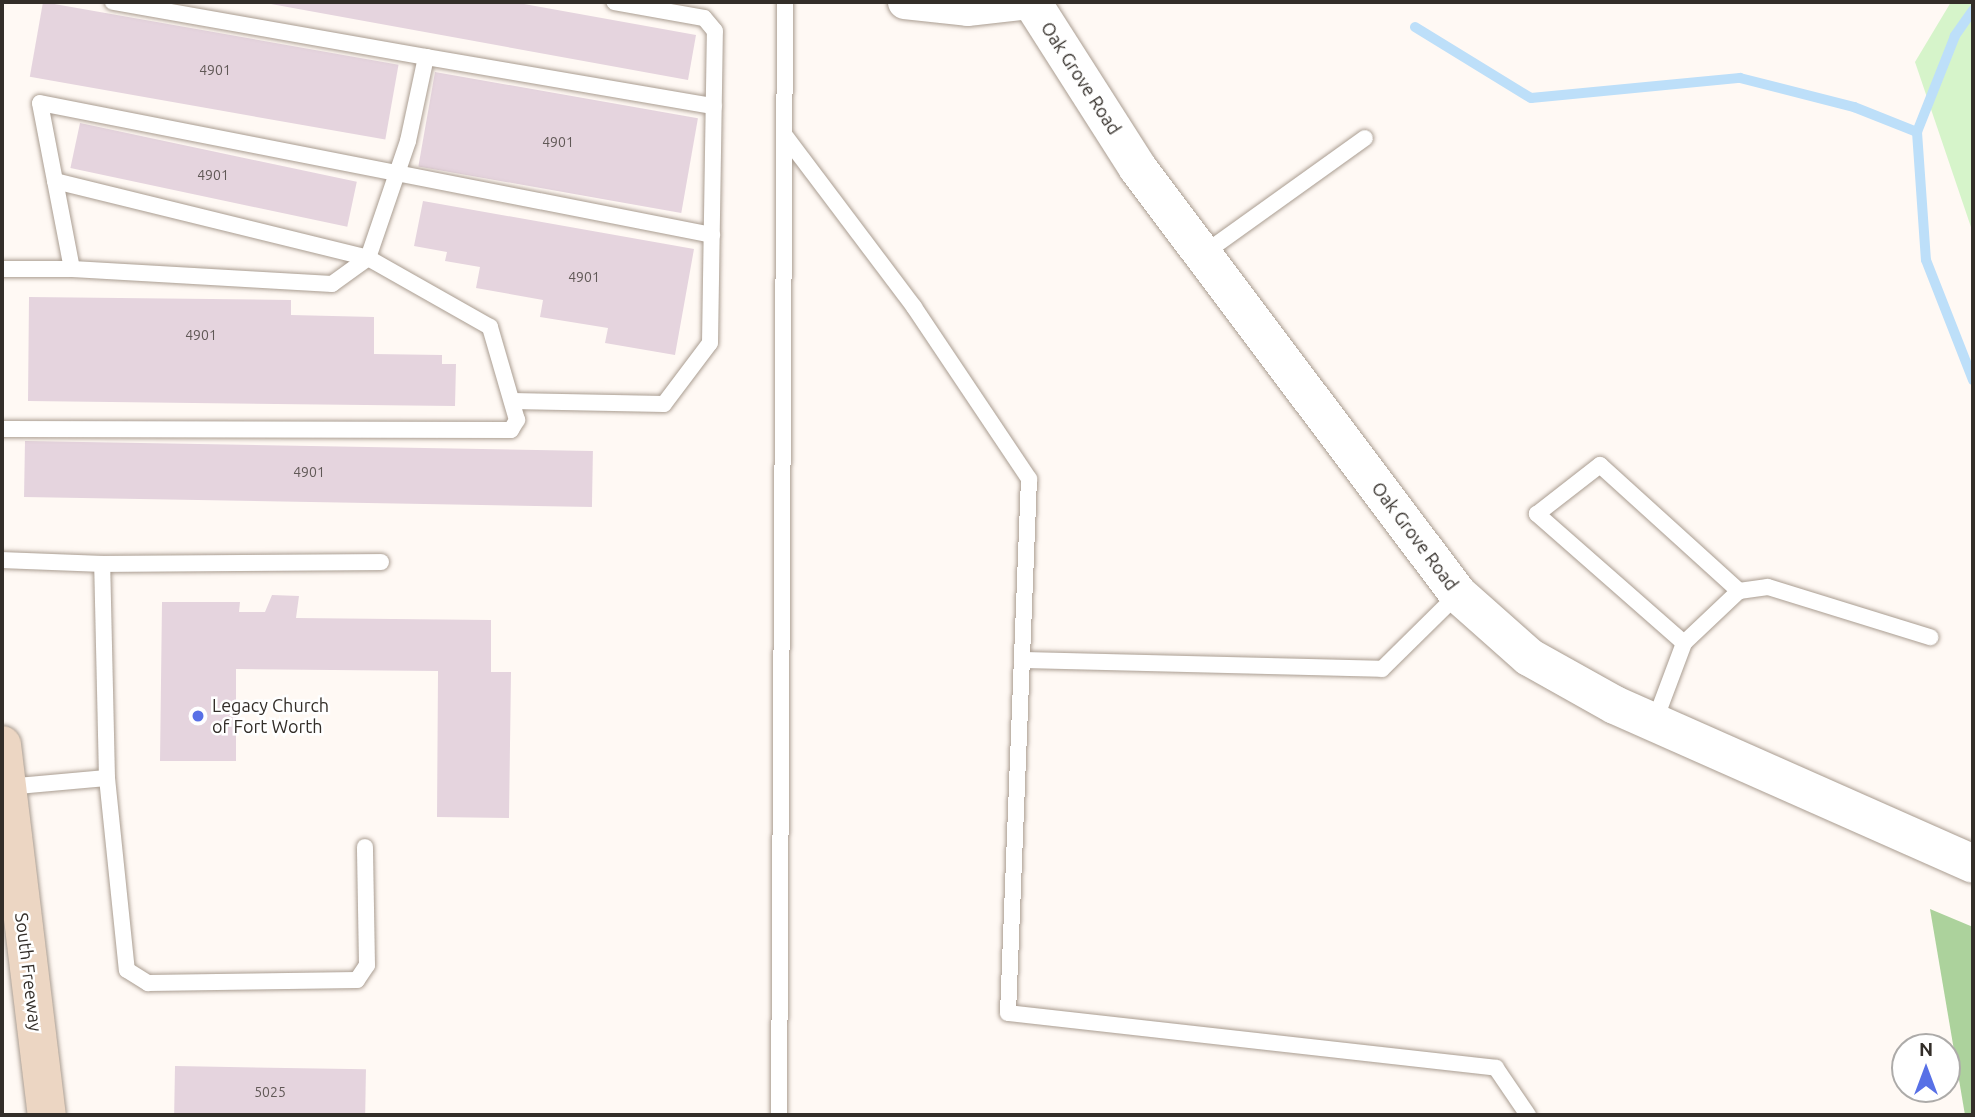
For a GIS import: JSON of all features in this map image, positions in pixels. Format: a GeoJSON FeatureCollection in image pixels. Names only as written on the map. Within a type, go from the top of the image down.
{"type":"FeatureCollection","features":[{"type":"Feature","properties":{"kind":"main road","name":"South Freeway"},"geometry":{"type":"LineString","coordinates":[[2,745],[47,1115]]}},
{"type":"Feature","properties":{"kind":"street","name":"Oak Grove Road"},"geometry":{"type":"LineString","coordinates":[[904,2],[967,9],[1031,2],[1138,167],[1458,594],[1529,657],[1654,723],[1973,864]]}},
{"type":"Feature","properties":{"kind":"lane"},"geometry":{"type":"LineString","coordinates":[[113,2],[714,106]]}},
{"type":"Feature","properties":{"kind":"lane"},"geometry":{"type":"LineString","coordinates":[[512,401],[664,404],[710,343],[715,32],[704,18],[614,2]]}},
{"type":"Feature","properties":{"kind":"lane"},"geometry":{"type":"LineString","coordinates":[[779,1115],[785,2]]}},
{"type":"Feature","properties":{"kind":"lane"},"geometry":{"type":"LineString","coordinates":[[2,269],[72,269],[332,284],[368,258],[396,174],[426,57]]}},
{"type":"Feature","properties":{"kind":"lane"},"geometry":{"type":"LineString","coordinates":[[72,269],[40,103],[712,235]]}},
{"type":"Feature","properties":{"kind":"lane"},"geometry":{"type":"LineString","coordinates":[[786,137],[914,307],[1029,479],[1008,1013],[1496,1068],[1528,1115]]}},
{"type":"Feature","properties":{"kind":"lane"},"geometry":{"type":"LineString","coordinates":[[1203,254],[1365,138]]}},
{"type":"Feature","properties":{"kind":"lane"},"geometry":{"type":"LineString","coordinates":[[2,429],[511,430],[517,420],[489,327],[368,258],[55,181]]}},
{"type":"Feature","properties":{"kind":"lane"},"geometry":{"type":"LineString","coordinates":[[1684,643],[1537,514],[1600,465],[1739,591]]}},
{"type":"Feature","properties":{"kind":"lane"},"geometry":{"type":"LineString","coordinates":[[2,560],[102,564],[381,562]]}},
{"type":"Feature","properties":{"kind":"lane"},"geometry":{"type":"LineString","coordinates":[[102,564],[107,778],[127,970],[148,983],[357,980],[367,965],[365,847]]}},
{"type":"Feature","properties":{"kind":"lane"},"geometry":{"type":"LineString","coordinates":[[1654,723],[1684,643],[1739,591],[1768,587],[1930,637]]}},
{"type":"Feature","properties":{"kind":"lane"},"geometry":{"type":"LineString","coordinates":[[1022,660],[1382,669],[1458,594]]}},
{"type":"Feature","properties":{"kind":"lane"},"geometry":{"type":"LineString","coordinates":[[6,787],[107,778]]}},
{"type":"Feature","properties":{"kind":"green space"},"geometry":{"type":"Polygon","coordinates":[[[1951,2],[1973,2],[1973,233],[1915,62],[1951,2]]]}},
{"type":"Feature","properties":{"kind":"green space"},"geometry":{"type":"Polygon","coordinates":[[[1930,909],[1973,927],[1973,1115],[1965,1115],[1961,1091],[1961,1033],[1951,1033],[1930,909]]]}},
{"type":"Feature","properties":{"kind":"building"},"geometry":{"type":"Polygon","coordinates":[[[43,2],[399,65],[385,140],[30,77],[43,2]]]}},
{"type":"Feature","properties":{"kind":"building"},"geometry":{"type":"Polygon","coordinates":[[[260,2],[513,2],[696,35],[688,80],[260,2]]]}},
{"type":"Feature","properties":{"kind":"building"},"geometry":{"type":"Polygon","coordinates":[[[435,72],[698,118],[681,213],[418,167],[435,72]]]}},
{"type":"Feature","properties":{"kind":"building"},"geometry":{"type":"Polygon","coordinates":[[[80,123],[357,182],[347,227],[70,168],[80,123]]]}},
{"type":"Feature","properties":{"kind":"building"},"geometry":{"type":"Polygon","coordinates":[[[423,201],[694,249],[675,355],[605,343],[608,328],[540,317],[543,300],[476,288],[480,267],[445,261],[447,252],[414,246],[423,201]]]}},
{"type":"Feature","properties":{"kind":"building"},"geometry":{"type":"Polygon","coordinates":[[[29,297],[291,300],[291,315],[374,317],[374,354],[442,355],[442,364],[456,364],[455,406],[28,401],[29,297]]]}},
{"type":"Feature","properties":{"kind":"building"},"geometry":{"type":"Polygon","coordinates":[[[25,441],[593,451],[592,507],[24,497],[25,441]]]}},
{"type":"Feature","properties":{"kind":"building","name":"Legacy Church of Fort Worth"},"geometry":{"type":"Polygon","coordinates":[[[272,595],[299,596],[296,618],[491,620],[491,672],[511,672],[509,818],[437,817],[438,671],[236,669],[236,761],[160,761],[162,602],[240,602],[239,612],[265,612],[272,595]]]}},
{"type":"Feature","properties":{"kind":"building"},"geometry":{"type":"Polygon","coordinates":[[[175,1066],[366,1069],[365,1115],[174,1115],[175,1066]]]}},
{"type":"Feature","properties":{"kind":"waterway"},"geometry":{"type":"LineString","coordinates":[[1973,10],[1955,36],[1917,132],[1926,260],[1973,380]]}},
{"type":"Feature","properties":{"kind":"waterway"},"geometry":{"type":"LineString","coordinates":[[1415,27],[1531,98],[1740,78],[1854,107],[1917,132]]}},
{"type":"Feature","properties":{"kind":"place","name":"Legacy Church of Fort Worth"},"geometry":{"type":"Point","coordinates":[198,716]}}]}
